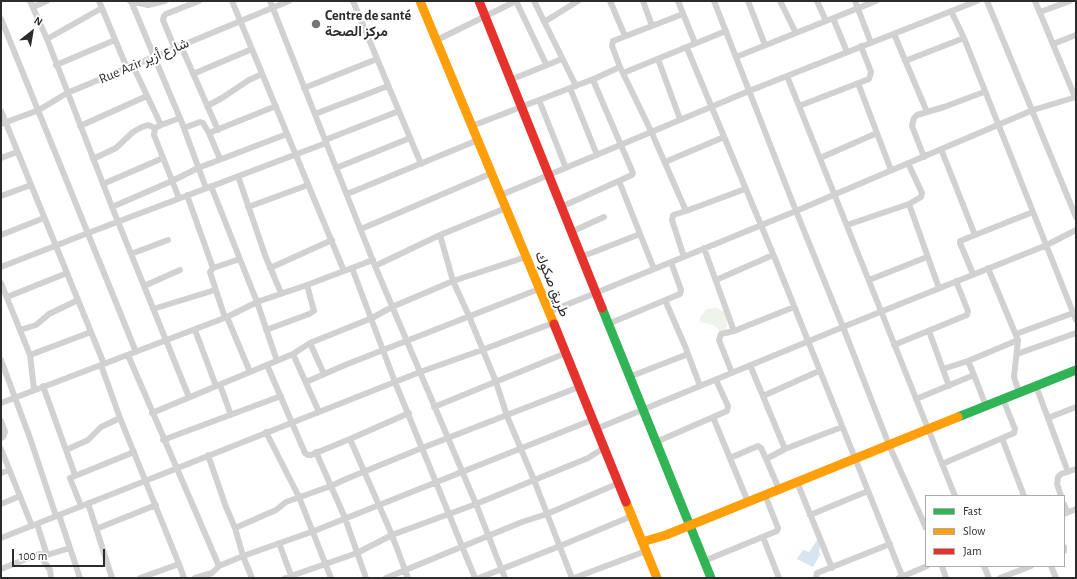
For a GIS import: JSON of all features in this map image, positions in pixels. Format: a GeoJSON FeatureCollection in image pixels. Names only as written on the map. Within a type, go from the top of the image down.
{"type":"FeatureCollection","features":[{"type":"Feature","properties":{"kind":"street"},"geometry":{"type":"LineString","coordinates":[[47,1],[31,4],[47,39],[117,221],[189,398]]}},
{"type":"Feature","properties":{"kind":"street"},"geometry":{"type":"LineString","coordinates":[[99,1],[115,40],[147,96],[158,127],[154,135],[179,198]]}},
{"type":"Feature","properties":{"kind":"street"},"geometry":{"type":"LineString","coordinates":[[131,1],[148,5],[165,1],[170,13]]}},
{"type":"Feature","properties":{"kind":"street"},"geometry":{"type":"LineString","coordinates":[[131,1],[180,118],[198,168],[209,187],[240,259],[278,360]]}},
{"type":"Feature","properties":{"kind":"street"},"geometry":{"type":"LineString","coordinates":[[198,1],[164,16],[163,20],[193,74],[218,130]]}},
{"type":"Feature","properties":{"kind":"street"},"geometry":{"type":"LineString","coordinates":[[232,1],[344,271]]}},
{"type":"Feature","properties":{"kind":"street"},"geometry":{"type":"LineString","coordinates":[[270,1],[375,266],[476,504],[505,578]]}},
{"type":"Feature","properties":{"kind":"street","name":"Rue Azir شارع أزير"},"geometry":{"type":"LineString","coordinates":[[3,123],[38,110],[67,94],[289,1]]}},
{"type":"Feature","properties":{"kind":"street"},"geometry":{"type":"LineString","coordinates":[[353,1],[420,164]]}},
{"type":"Feature","properties":{"kind":"street","name":"طريق صكوك"},"geometry":{"type":"LineString","coordinates":[[420,1],[566,353],[657,578]]}},
{"type":"Feature","properties":{"kind":"street"},"geometry":{"type":"LineString","coordinates":[[479,1],[642,410],[711,578]]}},
{"type":"Feature","properties":{"kind":"street"},"geometry":{"type":"LineString","coordinates":[[437,40],[516,1],[546,64]]}},
{"type":"Feature","properties":{"kind":"street"},"geometry":{"type":"LineString","coordinates":[[534,1],[562,59],[597,155]]}},
{"type":"Feature","properties":{"kind":"street"},"geometry":{"type":"LineString","coordinates":[[544,22],[578,1]]}},
{"type":"Feature","properties":{"kind":"street"},"geometry":{"type":"LineString","coordinates":[[610,1],[625,36]]}},
{"type":"Feature","properties":{"kind":"street"},"geometry":{"type":"LineString","coordinates":[[643,1],[652,26]]}},
{"type":"Feature","properties":{"kind":"street"},"geometry":{"type":"LineString","coordinates":[[678,1],[695,44]]}},
{"type":"Feature","properties":{"kind":"street"},"geometry":{"type":"LineString","coordinates":[[714,1],[889,445],[925,526]]}},
{"type":"Feature","properties":{"kind":"street"},"geometry":{"type":"LineString","coordinates":[[748,1],[765,45]]}},
{"type":"Feature","properties":{"kind":"street"},"geometry":{"type":"LineString","coordinates":[[780,1],[796,33]]}},
{"type":"Feature","properties":{"kind":"street"},"geometry":{"type":"LineString","coordinates":[[817,1],[826,21]]}},
{"type":"Feature","properties":{"kind":"street"},"geometry":{"type":"LineString","coordinates":[[855,1],[871,43]]}},
{"type":"Feature","properties":{"kind":"street"},"geometry":{"type":"LineString","coordinates":[[736,57],[876,1]]}},
{"type":"Feature","properties":{"kind":"street"},"geometry":{"type":"LineString","coordinates":[[501,195],[680,119],[977,1]]}},
{"type":"Feature","properties":{"kind":"street"},"geometry":{"type":"LineString","coordinates":[[987,1],[1076,217]]}},
{"type":"Feature","properties":{"kind":"street"},"geometry":{"type":"LineString","coordinates":[[549,312],[796,211],[1033,110],[1075,97],[1035,1]]}},
{"type":"Feature","properties":{"kind":"street"},"geometry":{"type":"LineString","coordinates":[[1040,12],[1070,1]]}},
{"type":"Feature","properties":{"kind":"street"},"geometry":{"type":"LineString","coordinates":[[47,39],[102,8]]}},
{"type":"Feature","properties":{"kind":"street"},"geometry":{"type":"LineString","coordinates":[[951,11],[964,38],[984,92],[1076,320]]}},
{"type":"Feature","properties":{"kind":"street"},"geometry":{"type":"LineString","coordinates":[[683,14],[625,36],[613,41],[611,44],[620,67],[665,162],[686,212]]}},
{"type":"Feature","properties":{"kind":"street"},"geometry":{"type":"LineString","coordinates":[[833,18],[847,52]]}},
{"type":"Feature","properties":{"kind":"street"},"geometry":{"type":"LineString","coordinates":[[1,20],[136,352]]}},
{"type":"Feature","properties":{"kind":"street"},"geometry":{"type":"LineString","coordinates":[[623,73],[726,31]]}},
{"type":"Feature","properties":{"kind":"street"},"geometry":{"type":"LineString","coordinates":[[894,34],[927,112]]}},
{"type":"Feature","properties":{"kind":"street"},"geometry":{"type":"LineString","coordinates":[[1053,44],[1076,35]]}},
{"type":"Feature","properties":{"kind":"street"},"geometry":{"type":"LineString","coordinates":[[905,61],[964,38]]}},
{"type":"Feature","properties":{"kind":"street"},"geometry":{"type":"LineString","coordinates":[[56,65],[115,40]]}},
{"type":"Feature","properties":{"kind":"street"},"geometry":{"type":"LineString","coordinates":[[799,106],[869,79],[872,72],[861,46]]}},
{"type":"Feature","properties":{"kind":"street"},"geometry":{"type":"LineString","coordinates":[[687,48],[808,341],[890,544],[901,577],[925,567]]}},
{"type":"Feature","properties":{"kind":"street"},"geometry":{"type":"LineString","coordinates":[[193,74],[252,49]]}},
{"type":"Feature","properties":{"kind":"street"},"geometry":{"type":"LineString","coordinates":[[510,80],[546,64],[562,59]]}},
{"type":"Feature","properties":{"kind":"street"},"geometry":{"type":"LineString","coordinates":[[658,59],[680,119]]}},
{"type":"Feature","properties":{"kind":"street"},"geometry":{"type":"LineString","coordinates":[[304,88],[377,60]]}},
{"type":"Feature","properties":{"kind":"street"},"geometry":{"type":"LineString","coordinates":[[472,126],[592,80],[620,67]]}},
{"type":"Feature","properties":{"kind":"street"},"geometry":{"type":"LineString","coordinates":[[207,106],[249,80],[262,74]]}},
{"type":"Feature","properties":{"kind":"street"},"geometry":{"type":"LineString","coordinates":[[787,76],[955,495]]}},
{"type":"Feature","properties":{"kind":"street"},"geometry":{"type":"LineString","coordinates":[[561,207],[632,175],[633,173],[592,80]]}},
{"type":"Feature","properties":{"kind":"street"},"geometry":{"type":"LineString","coordinates":[[858,83],[891,170]]}},
{"type":"Feature","properties":{"kind":"street"},"geometry":{"type":"LineString","coordinates":[[315,114],[388,86]]}},
{"type":"Feature","properties":{"kind":"street"},"geometry":{"type":"LineString","coordinates":[[924,157],[912,126],[912,120],[917,115],[984,92]]}},
{"type":"Feature","properties":{"kind":"street"},"geometry":{"type":"LineString","coordinates":[[80,126],[147,96]]}},
{"type":"Feature","properties":{"kind":"street"},"geometry":{"type":"LineString","coordinates":[[539,100],[566,168]]}},
{"type":"Feature","properties":{"kind":"street"},"geometry":{"type":"LineString","coordinates":[[209,133],[276,106]]}},
{"type":"Feature","properties":{"kind":"street"},"geometry":{"type":"LineString","coordinates":[[1,267],[117,221],[296,154],[399,111]]}},
{"type":"Feature","properties":{"kind":"street"},"geometry":{"type":"LineString","coordinates":[[1,112],[3,123],[18,152],[91,332],[120,418],[184,578]]}},
{"type":"Feature","properties":{"kind":"street"},"geometry":{"type":"LineString","coordinates":[[93,159],[116,148],[142,127],[148,125],[158,127],[180,118]]}},
{"type":"Feature","properties":{"kind":"street"},"geometry":{"type":"LineString","coordinates":[[184,128],[200,122],[203,123],[209,133],[220,160]]}},
{"type":"Feature","properties":{"kind":"street"},"geometry":{"type":"LineString","coordinates":[[820,158],[877,133]]}},
{"type":"Feature","properties":{"kind":"street"},"geometry":{"type":"LineString","coordinates":[[112,207],[198,168],[287,134]]}},
{"type":"Feature","properties":{"kind":"street"},"geometry":{"type":"LineString","coordinates":[[665,162],[724,137]]}},
{"type":"Feature","properties":{"kind":"street"},"geometry":{"type":"LineString","coordinates":[[336,168],[410,138]]}},
{"type":"Feature","properties":{"kind":"street"},"geometry":{"type":"LineString","coordinates":[[347,194],[478,140]]}},
{"type":"Feature","properties":{"kind":"street"},"geometry":{"type":"LineString","coordinates":[[941,149],[975,235]]}},
{"type":"Feature","properties":{"kind":"street"},"geometry":{"type":"LineString","coordinates":[[1,158],[18,152]]}},
{"type":"Feature","properties":{"kind":"street"},"geometry":{"type":"LineString","coordinates":[[103,184],[163,158]]}},
{"type":"Feature","properties":{"kind":"street"},"geometry":{"type":"LineString","coordinates":[[847,225],[909,204],[918,199],[922,194],[908,163]]}},
{"type":"Feature","properties":{"kind":"street"},"geometry":{"type":"LineString","coordinates":[[360,229],[492,174]]}},
{"type":"Feature","properties":{"kind":"street"},"geometry":{"type":"LineString","coordinates":[[238,176],[270,268],[281,293]]}},
{"type":"Feature","properties":{"kind":"street"},"geometry":{"type":"LineString","coordinates":[[619,181],[654,269]]}},
{"type":"Feature","properties":{"kind":"street"},"geometry":{"type":"LineString","coordinates":[[1,196],[31,185]]}},
{"type":"Feature","properties":{"kind":"street"},"geometry":{"type":"LineString","coordinates":[[248,207],[308,185]]}},
{"type":"Feature","properties":{"kind":"street"},"geometry":{"type":"LineString","coordinates":[[684,257],[672,217],[673,215],[686,212],[745,189]]}},
{"type":"Feature","properties":{"kind":"street"},"geometry":{"type":"LineString","coordinates":[[187,195],[213,268]]}},
{"type":"Feature","properties":{"kind":"street"},"geometry":{"type":"LineString","coordinates":[[909,204],[939,288]]}},
{"type":"Feature","properties":{"kind":"street"},"geometry":{"type":"LineString","coordinates":[[375,266],[440,235],[506,208]]}},
{"type":"Feature","properties":{"kind":"street"},"geometry":{"type":"LineString","coordinates":[[973,274],[960,242],[1033,212]]}},
{"type":"Feature","properties":{"kind":"street"},"geometry":{"type":"LineString","coordinates":[[571,232],[604,217]]}},
{"type":"Feature","properties":{"kind":"street"},"geometry":{"type":"LineString","coordinates":[[1,235],[44,218]]}},
{"type":"Feature","properties":{"kind":"street"},"geometry":{"type":"LineString","coordinates":[[596,430],[808,341],[1046,245],[1076,230]]}},
{"type":"Feature","properties":{"kind":"street"},"geometry":{"type":"LineString","coordinates":[[581,257],[640,234]]}},
{"type":"Feature","properties":{"kind":"street"},"geometry":{"type":"LineString","coordinates":[[440,235],[453,281],[496,382],[507,416],[573,578],[646,551]]}},
{"type":"Feature","properties":{"kind":"street"},"geometry":{"type":"LineString","coordinates":[[131,254],[168,240]]}},
{"type":"Feature","properties":{"kind":"street"},"geometry":{"type":"LineString","coordinates":[[270,268],[332,240]]}},
{"type":"Feature","properties":{"kind":"street"},"geometry":{"type":"LineString","coordinates":[[704,248],[734,331]]}},
{"type":"Feature","properties":{"kind":"street"},"geometry":{"type":"LineString","coordinates":[[716,280],[773,255]]}},
{"type":"Feature","properties":{"kind":"street"},"geometry":{"type":"LineString","coordinates":[[152,413],[293,354],[310,343],[372,318],[392,307],[453,281],[526,257]]}},
{"type":"Feature","properties":{"kind":"street"},"geometry":{"type":"LineString","coordinates":[[868,280],[927,257]]}},
{"type":"Feature","properties":{"kind":"street"},"geometry":{"type":"LineString","coordinates":[[240,259],[213,268],[210,275],[226,318],[250,372]]}},
{"type":"Feature","properties":{"kind":"street"},"geometry":{"type":"LineString","coordinates":[[1,403],[226,318],[257,302],[373,260]]}},
{"type":"Feature","properties":{"kind":"street"},"geometry":{"type":"LineString","coordinates":[[608,324],[677,295],[681,290],[671,262]]}},
{"type":"Feature","properties":{"kind":"street"},"geometry":{"type":"LineString","coordinates":[[352,268],[395,382],[409,413],[448,514],[475,578]]}},
{"type":"Feature","properties":{"kind":"street"},"geometry":{"type":"LineString","coordinates":[[988,268],[1017,337],[1017,354],[1014,377],[1019,393]]}},
{"type":"Feature","properties":{"kind":"street"},"geometry":{"type":"LineString","coordinates":[[144,286],[180,270]]}},
{"type":"Feature","properties":{"kind":"street"},"geometry":{"type":"LineString","coordinates":[[7,297],[67,273]]}},
{"type":"Feature","properties":{"kind":"street"},"geometry":{"type":"LineString","coordinates":[[894,345],[967,315],[968,311],[956,282]]}},
{"type":"Feature","properties":{"kind":"street"},"geometry":{"type":"LineString","coordinates":[[1,283],[2,290],[7,297],[30,355],[34,390]]}},
{"type":"Feature","properties":{"kind":"street"},"geometry":{"type":"LineString","coordinates":[[266,330],[314,311],[307,285]]}},
{"type":"Feature","properties":{"kind":"street"},"geometry":{"type":"LineString","coordinates":[[306,382],[539,289]]}},
{"type":"Feature","properties":{"kind":"street"},"geometry":{"type":"LineString","coordinates":[[153,309],[215,290]]}},
{"type":"Feature","properties":{"kind":"street"},"geometry":{"type":"LineString","coordinates":[[20,330],[36,325],[49,314],[78,300]]}},
{"type":"Feature","properties":{"kind":"street"},"geometry":{"type":"LineString","coordinates":[[665,300],[700,386]]}},
{"type":"Feature","properties":{"kind":"street"},"geometry":{"type":"LineString","coordinates":[[732,373],[719,338],[721,334],[734,331],[794,307]]}},
{"type":"Feature","properties":{"kind":"street"},"geometry":{"type":"LineString","coordinates":[[943,369],[968,361],[1073,312]]}},
{"type":"Feature","properties":{"kind":"street"},"geometry":{"type":"LineString","coordinates":[[1,538],[420,372],[553,323]]}},
{"type":"Feature","properties":{"kind":"street"},"geometry":{"type":"LineString","coordinates":[[195,330],[231,414]]}},
{"type":"Feature","properties":{"kind":"street"},"geometry":{"type":"LineString","coordinates":[[929,331],[949,386]]}},
{"type":"Feature","properties":{"kind":"street"},"geometry":{"type":"LineString","coordinates":[[30,355],[91,332]]}},
{"type":"Feature","properties":{"kind":"street"},"geometry":{"type":"LineString","coordinates":[[1017,354],[1076,333]]}},
{"type":"Feature","properties":{"kind":"street"},"geometry":{"type":"LineString","coordinates":[[310,343],[324,374]]}},
{"type":"Feature","properties":{"kind":"street"},"geometry":{"type":"LineString","coordinates":[[434,407],[566,353]]}},
{"type":"Feature","properties":{"kind":"street"},"geometry":{"type":"LineString","coordinates":[[293,354],[319,412]]}},
{"type":"Feature","properties":{"kind":"street"},"geometry":{"type":"LineString","coordinates":[[629,377],[688,354]]}},
{"type":"Feature","properties":{"kind":"street"},"geometry":{"type":"LineString","coordinates":[[128,355],[175,468],[219,566]]}},
{"type":"Feature","properties":{"kind":"street"},"geometry":{"type":"LineString","coordinates":[[1,360],[80,578]]}},
{"type":"Feature","properties":{"kind":"street"},"geometry":{"type":"LineString","coordinates":[[968,361],[986,406]]}},
{"type":"Feature","properties":{"kind":"street"},"geometry":{"type":"LineString","coordinates":[[267,365],[305,452],[311,455],[409,413]]}},
{"type":"Feature","properties":{"kind":"street"},"geometry":{"type":"LineString","coordinates":[[750,365],[785,449]]}},
{"type":"Feature","properties":{"kind":"street"},"geometry":{"type":"LineString","coordinates":[[642,542],[690,526],[855,458],[1076,370]]}},
{"type":"Feature","properties":{"kind":"street"},"geometry":{"type":"LineString","coordinates":[[763,396],[819,371]]}},
{"type":"Feature","properties":{"kind":"street"},"geometry":{"type":"LineString","coordinates":[[916,399],[974,375]]}},
{"type":"Feature","properties":{"kind":"street"},"geometry":{"type":"LineString","coordinates":[[656,442],[727,411],[728,408],[716,380]]}},
{"type":"Feature","properties":{"kind":"street"},"geometry":{"type":"LineString","coordinates":[[43,386],[75,475]]}},
{"type":"Feature","properties":{"kind":"street"},"geometry":{"type":"LineString","coordinates":[[1036,386],[1068,472]]}},
{"type":"Feature","properties":{"kind":"street"},"geometry":{"type":"LineString","coordinates":[[235,528],[276,510],[286,502],[331,486],[422,448],[579,387]]}},
{"type":"Feature","properties":{"kind":"street"},"geometry":{"type":"LineString","coordinates":[[164,440],[281,396]]}},
{"type":"Feature","properties":{"kind":"street"},"geometry":{"type":"LineString","coordinates":[[942,464],[1014,433],[1015,431],[1003,399]]}},
{"type":"Feature","properties":{"kind":"street"},"geometry":{"type":"LineString","coordinates":[[1048,418],[1076,407]]}},
{"type":"Feature","properties":{"kind":"street"},"geometry":{"type":"LineString","coordinates":[[712,417],[748,502]]}},
{"type":"Feature","properties":{"kind":"street"},"geometry":{"type":"LineString","coordinates":[[66,450],[88,440],[101,427],[120,418]]}},
{"type":"Feature","properties":{"kind":"street"},"geometry":{"type":"LineString","coordinates":[[195,578],[213,576],[219,566],[242,556],[314,531],[592,420]]}},
{"type":"Feature","properties":{"kind":"street"},"geometry":{"type":"LineString","coordinates":[[1,421],[6,432],[1,438]]}},
{"type":"Feature","properties":{"kind":"street"},"geometry":{"type":"LineString","coordinates":[[766,458],[842,427]]}},
{"type":"Feature","properties":{"kind":"street"},"geometry":{"type":"LineString","coordinates":[[266,432],[299,497],[314,531],[331,578]]}},
{"type":"Feature","properties":{"kind":"street"},"geometry":{"type":"LineString","coordinates":[[1002,438],[1022,495]]}},
{"type":"Feature","properties":{"kind":"street"},"geometry":{"type":"LineString","coordinates":[[350,439],[392,535],[408,578]]}},
{"type":"Feature","properties":{"kind":"street"},"geometry":{"type":"LineString","coordinates":[[730,458],[758,446],[761,448],[766,458],[779,489]]}},
{"type":"Feature","properties":{"kind":"street"},"geometry":{"type":"LineString","coordinates":[[279,543],[289,577],[357,553],[392,535],[476,504],[588,458],[604,448]]}},
{"type":"Feature","properties":{"kind":"street"},"geometry":{"type":"LineString","coordinates":[[1,449],[20,496],[35,525],[47,555]]}},
{"type":"Feature","properties":{"kind":"street"},"geometry":{"type":"LineString","coordinates":[[81,506],[70,480],[72,476],[134,452]]}},
{"type":"Feature","properties":{"kind":"street"},"geometry":{"type":"LineString","coordinates":[[316,452],[345,518],[366,578]]}},
{"type":"Feature","properties":{"kind":"street"},"geometry":{"type":"LineString","coordinates":[[208,455],[235,528],[242,556],[252,578]]}},
{"type":"Feature","properties":{"kind":"street"},"geometry":{"type":"LineString","coordinates":[[1061,495],[1057,480],[1061,474],[1076,469]]}},
{"type":"Feature","properties":{"kind":"street"},"geometry":{"type":"LineString","coordinates":[[1,473],[9,470]]}},
{"type":"Feature","properties":{"kind":"street"},"geometry":{"type":"LineString","coordinates":[[797,482],[832,568]]}},
{"type":"Feature","properties":{"kind":"street"},"geometry":{"type":"LineString","coordinates":[[386,578],[522,522],[547,514],[618,483]]}},
{"type":"Feature","properties":{"kind":"street"},"geometry":{"type":"LineString","coordinates":[[810,515],[868,491]]}},
{"type":"Feature","properties":{"kind":"street"},"geometry":{"type":"LineString","coordinates":[[704,561],[776,532],[778,528],[765,495]]}},
{"type":"Feature","properties":{"kind":"street"},"geometry":{"type":"LineString","coordinates":[[1,504],[20,496]]}},
{"type":"Feature","properties":{"kind":"street"},"geometry":{"type":"LineString","coordinates":[[88,503],[111,578]]}},
{"type":"Feature","properties":{"kind":"street"},"geometry":{"type":"LineString","coordinates":[[96,529],[156,505]]}},
{"type":"Feature","properties":{"kind":"street"},"geometry":{"type":"LineString","coordinates":[[1065,513],[1076,509]]}},
{"type":"Feature","properties":{"kind":"street"},"geometry":{"type":"LineString","coordinates":[[479,578],[632,516]]}},
{"type":"Feature","properties":{"kind":"street"},"geometry":{"type":"LineString","coordinates":[[763,537],[779,578]]}},
{"type":"Feature","properties":{"kind":"street"},"geometry":{"type":"LineString","coordinates":[[816,578],[817,573],[890,544]]}},
{"type":"Feature","properties":{"kind":"street"},"geometry":{"type":"LineString","coordinates":[[1,569],[39,554],[47,555],[70,548]]}},
{"type":"Feature","properties":{"kind":"street"},"geometry":{"type":"LineString","coordinates":[[39,554],[50,570],[51,578]]}},
{"type":"Feature","properties":{"kind":"street"},"geometry":{"type":"LineString","coordinates":[[140,578],[179,564]]}},
{"type":"Feature","properties":{"kind":"street"},"geometry":{"type":"LineString","coordinates":[[942,567],[946,578]]}},
{"type":"Feature","properties":{"kind":"street"},"geometry":{"type":"LineString","coordinates":[[984,567],[989,578]]}},
{"type":"Feature","properties":{"kind":"street"},"geometry":{"type":"LineString","coordinates":[[1000,578],[1028,567]]}},
{"type":"Feature","properties":{"kind":"street"},"geometry":{"type":"LineString","coordinates":[[1051,567],[1056,578]]}},
{"type":"Feature","properties":{"kind":"shaded area"},"geometry":{"type":"Polygon","coordinates":[[[717,308],[724,312],[727,318],[727,326],[725,331],[720,333],[714,325],[700,322],[700,317],[707,309],[717,308]]]}},
{"type":"Feature","properties":{"kind":"shaded area"},"geometry":{"type":"Polygon","coordinates":[[[818,539],[821,545],[819,550],[820,555],[813,567],[797,559],[803,550],[809,552],[818,539]]]}},
{"type":"Feature","properties":{"kind":"traffic: fast"},"geometry":{"type":"LineString","coordinates":[[602,308],[711,578]]}},
{"type":"Feature","properties":{"kind":"traffic: fast"},"geometry":{"type":"LineString","coordinates":[[958,417],[1076,370]]}},
{"type":"Feature","properties":{"kind":"traffic: slow"},"geometry":{"type":"LineString","coordinates":[[420,1],[554,324]]}},
{"type":"Feature","properties":{"kind":"traffic: slow"},"geometry":{"type":"LineString","coordinates":[[642,542],[666,535],[958,417]]}},
{"type":"Feature","properties":{"kind":"traffic: slow"},"geometry":{"type":"LineString","coordinates":[[626,502],[657,578]]}},
{"type":"Feature","properties":{"kind":"traffic: jam"},"geometry":{"type":"LineString","coordinates":[[479,1],[602,308]]}},
{"type":"Feature","properties":{"kind":"traffic: jam"},"geometry":{"type":"LineString","coordinates":[[554,324],[626,502]]}},
{"type":"Feature","properties":{"kind":"place","name":"Centre de santé مركز الصحة"},"geometry":{"type":"Point","coordinates":[316,24]}}]}
